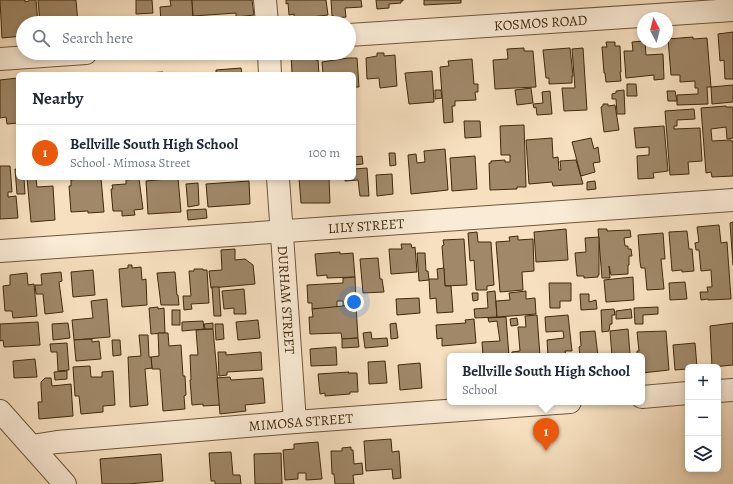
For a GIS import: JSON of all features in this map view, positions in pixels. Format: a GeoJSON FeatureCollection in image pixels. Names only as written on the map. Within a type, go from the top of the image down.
{"type":"FeatureCollection","features":[{"type":"Feature","properties":{"kind":"street"},"geometry":{"type":"LineString","coordinates":[[265,0],[266,16]]}},
{"type":"Feature","properties":{"kind":"street","name":"KOSMOS ROAD"},"geometry":{"type":"LineString","coordinates":[[356,35],[733,10]]}},
{"type":"Feature","properties":{"kind":"street"},"geometry":{"type":"LineString","coordinates":[[0,59],[16,58]]}},
{"type":"Feature","properties":{"kind":"street"},"geometry":{"type":"LineString","coordinates":[[269,60],[270,72]]}},
{"type":"Feature","properties":{"kind":"street","name":"DURHAM STREET"},"geometry":{"type":"LineString","coordinates":[[278,180],[295,422]]}},
{"type":"Feature","properties":{"kind":"street","name":"LILY STREET"},"geometry":{"type":"LineString","coordinates":[[0,251],[733,200]]}},
{"type":"Feature","properties":{"kind":"street"},"geometry":{"type":"LineString","coordinates":[[721,391],[733,390]]}},
{"type":"Feature","properties":{"kind":"street"},"geometry":{"type":"LineString","coordinates":[[645,397],[685,393]]}},
{"type":"Feature","properties":{"kind":"street","name":"MIMOSA STREET"},"geometry":{"type":"LineString","coordinates":[[32,446],[57,442],[295,422],[529,405]]}},
{"type":"Feature","properties":{"kind":"street"},"geometry":{"type":"LineString","coordinates":[[0,411],[64,484]]}},
{"type":"Feature","properties":{"kind":"building"},"geometry":{"type":"Polygon","coordinates":[[[0,0],[25,0],[25,2],[29,0],[36,0],[37,16],[16,16],[16,37],[2,38],[0,0]]]}},
{"type":"Feature","properties":{"kind":"building"},"geometry":{"type":"Polygon","coordinates":[[[38,0],[76,0],[77,16],[39,16],[38,0]]]}},
{"type":"Feature","properties":{"kind":"building"},"geometry":{"type":"Polygon","coordinates":[[[136,0],[152,0],[153,13],[136,14],[136,0]]]}},
{"type":"Feature","properties":{"kind":"building"},"geometry":{"type":"Polygon","coordinates":[[[170,0],[192,0],[193,16],[161,16],[160,7],[171,6],[170,0]]]}},
{"type":"Feature","properties":{"kind":"building"},"geometry":{"type":"Polygon","coordinates":[[[192,0],[252,0],[254,15],[236,16],[236,13],[193,16],[192,0]]]}},
{"type":"Feature","properties":{"kind":"building"},"geometry":{"type":"Polygon","coordinates":[[[286,0],[326,0],[328,15],[289,15],[288,3],[286,4],[286,0]]]}},
{"type":"Feature","properties":{"kind":"building"},"geometry":{"type":"Polygon","coordinates":[[[331,0],[361,0],[362,7],[345,8],[346,16],[332,16],[331,0]]]}},
{"type":"Feature","properties":{"kind":"building"},"geometry":{"type":"Polygon","coordinates":[[[376,0],[403,1],[401,1],[401,3],[389,4],[389,8],[377,9],[376,0]]]}},
{"type":"Feature","properties":{"kind":"building"},"geometry":{"type":"Polygon","coordinates":[[[424,0],[461,0],[461,3],[424,5],[424,0]]]}},
{"type":"Feature","properties":{"kind":"building"},"geometry":{"type":"Polygon","coordinates":[[[733,32],[733,79],[725,79],[724,60],[720,61],[718,34],[733,32]]]}},
{"type":"Feature","properties":{"kind":"building"},"geometry":{"type":"Polygon","coordinates":[[[693,37],[693,39],[707,38],[711,87],[707,87],[708,104],[677,105],[677,95],[698,94],[698,88],[695,88],[695,81],[680,82],[680,75],[671,75],[669,48],[673,48],[673,39],[693,37]]]}},
{"type":"Feature","properties":{"kind":"building"},"geometry":{"type":"Polygon","coordinates":[[[606,42],[615,42],[615,46],[620,46],[621,81],[606,82],[602,47],[607,47],[606,42]]]}},
{"type":"Feature","properties":{"kind":"building"},"geometry":{"type":"Polygon","coordinates":[[[632,42],[637,42],[637,48],[645,48],[646,55],[663,54],[664,79],[654,80],[654,75],[626,78],[624,51],[633,51],[632,42]]]}},
{"type":"Feature","properties":{"kind":"building"},"geometry":{"type":"Polygon","coordinates":[[[524,48],[524,51],[533,51],[536,87],[495,89],[493,60],[508,59],[507,49],[524,48]]]}},
{"type":"Feature","properties":{"kind":"building"},"geometry":{"type":"Polygon","coordinates":[[[570,48],[573,76],[572,83],[549,84],[549,78],[546,78],[543,50],[570,48]]]}},
{"type":"Feature","properties":{"kind":"building"},"geometry":{"type":"Polygon","coordinates":[[[583,48],[587,110],[564,111],[562,88],[575,88],[572,49],[583,48]]]}},
{"type":"Feature","properties":{"kind":"building"},"geometry":{"type":"Polygon","coordinates":[[[377,53],[384,53],[384,56],[395,55],[397,86],[380,88],[379,78],[367,79],[366,58],[377,56],[377,53]]]}},
{"type":"Feature","properties":{"kind":"building"},"geometry":{"type":"Polygon","coordinates":[[[357,58],[359,87],[356,87],[356,72],[323,72],[322,62],[335,60],[356,60],[357,58]]]}},
{"type":"Feature","properties":{"kind":"building"},"geometry":{"type":"Polygon","coordinates":[[[472,59],[474,84],[478,84],[478,92],[475,92],[476,100],[455,101],[455,106],[452,106],[453,122],[444,123],[440,67],[449,66],[448,61],[472,59]]]}},
{"type":"Feature","properties":{"kind":"building"},"geometry":{"type":"Polygon","coordinates":[[[291,60],[318,60],[319,72],[292,72],[291,60]]]}},
{"type":"Feature","properties":{"kind":"building"},"geometry":{"type":"Polygon","coordinates":[[[241,68],[242,72],[216,72],[216,70],[241,68]]]}},
{"type":"Feature","properties":{"kind":"building"},"geometry":{"type":"Polygon","coordinates":[[[432,71],[434,102],[409,104],[405,73],[432,71]]]}},
{"type":"Feature","properties":{"kind":"building"},"geometry":{"type":"Polygon","coordinates":[[[16,78],[16,123],[7,124],[6,117],[0,118],[0,80],[16,78]]]}},
{"type":"Feature","properties":{"kind":"building"},"geometry":{"type":"Polygon","coordinates":[[[627,84],[636,84],[637,96],[627,96],[627,84]]]}},
{"type":"Feature","properties":{"kind":"building"},"geometry":{"type":"Polygon","coordinates":[[[733,85],[733,102],[712,104],[711,87],[733,85]]]}},
{"type":"Feature","properties":{"kind":"building"},"geometry":{"type":"Polygon","coordinates":[[[531,88],[533,103],[517,105],[515,90],[531,88]]]}},
{"type":"Feature","properties":{"kind":"building"},"geometry":{"type":"Polygon","coordinates":[[[435,90],[441,90],[442,98],[435,99],[435,90]]]}},
{"type":"Feature","properties":{"kind":"building"},"geometry":{"type":"Polygon","coordinates":[[[624,90],[625,114],[617,114],[616,99],[612,99],[612,94],[616,93],[616,91],[624,90]]]}},
{"type":"Feature","properties":{"kind":"building"},"geometry":{"type":"Polygon","coordinates":[[[550,91],[552,114],[537,115],[536,107],[534,108],[533,104],[543,103],[542,92],[550,91]]]}},
{"type":"Feature","properties":{"kind":"building"},"geometry":{"type":"Polygon","coordinates":[[[667,91],[675,91],[677,101],[668,101],[667,91]]]}},
{"type":"Feature","properties":{"kind":"building"},"geometry":{"type":"Polygon","coordinates":[[[603,104],[608,104],[608,106],[615,105],[619,130],[604,132],[601,107],[603,104]]]}},
{"type":"Feature","properties":{"kind":"building"},"geometry":{"type":"Polygon","coordinates":[[[726,106],[733,107],[733,138],[727,139],[726,127],[711,129],[712,141],[733,141],[733,176],[712,177],[711,172],[706,173],[701,108],[726,106]]]}},
{"type":"Feature","properties":{"kind":"building"},"geometry":{"type":"Polygon","coordinates":[[[694,109],[695,119],[677,120],[677,126],[674,126],[674,129],[700,128],[702,161],[688,162],[689,174],[670,175],[665,111],[694,109]]]}},
{"type":"Feature","properties":{"kind":"building"},"geometry":{"type":"Polygon","coordinates":[[[464,121],[480,121],[481,137],[465,138],[464,121]]]}},
{"type":"Feature","properties":{"kind":"building"},"geometry":{"type":"Polygon","coordinates":[[[524,125],[526,187],[517,187],[517,189],[490,190],[489,163],[491,163],[491,161],[505,160],[505,162],[510,162],[510,155],[501,155],[500,126],[524,125]]]}},
{"type":"Feature","properties":{"kind":"building"},"geometry":{"type":"Polygon","coordinates":[[[664,126],[668,171],[653,173],[654,178],[638,179],[637,156],[649,155],[649,147],[636,148],[634,128],[664,126]]]}},
{"type":"Feature","properties":{"kind":"building"},"geometry":{"type":"Polygon","coordinates":[[[552,138],[553,158],[558,157],[559,170],[561,170],[560,161],[576,160],[583,184],[553,186],[552,182],[529,184],[526,140],[552,138]]]}},
{"type":"Feature","properties":{"kind":"building"},"geometry":{"type":"Polygon","coordinates":[[[591,138],[594,149],[598,147],[600,162],[593,163],[595,172],[581,176],[572,142],[591,138]]]}},
{"type":"Feature","properties":{"kind":"building"},"geometry":{"type":"Polygon","coordinates":[[[445,149],[448,190],[411,194],[408,155],[416,154],[417,163],[425,162],[424,151],[445,149]]]}},
{"type":"Feature","properties":{"kind":"building"},"geometry":{"type":"Polygon","coordinates":[[[389,153],[395,153],[396,165],[390,166],[389,153]]]}},
{"type":"Feature","properties":{"kind":"building"},"geometry":{"type":"Polygon","coordinates":[[[362,156],[363,164],[356,165],[356,157],[362,156]]]}},
{"type":"Feature","properties":{"kind":"building"},"geometry":{"type":"Polygon","coordinates":[[[475,156],[477,189],[452,191],[450,158],[475,156]]]}},
{"type":"Feature","properties":{"kind":"building"},"geometry":{"type":"Polygon","coordinates":[[[0,166],[10,166],[12,192],[8,192],[8,197],[16,196],[18,218],[0,219],[0,166]]]}},
{"type":"Feature","properties":{"kind":"building"},"geometry":{"type":"Polygon","coordinates":[[[367,168],[369,196],[360,196],[358,180],[345,181],[356,180],[356,169],[367,168]]]}},
{"type":"Feature","properties":{"kind":"building"},"geometry":{"type":"Polygon","coordinates":[[[15,169],[16,180],[24,180],[25,194],[17,194],[15,169]]]}},
{"type":"Feature","properties":{"kind":"building"},"geometry":{"type":"Polygon","coordinates":[[[392,174],[393,194],[377,196],[376,175],[392,174]]]}},
{"type":"Feature","properties":{"kind":"building"},"geometry":{"type":"Polygon","coordinates":[[[27,180],[36,180],[37,187],[53,186],[55,220],[31,222],[27,180]]]}},
{"type":"Feature","properties":{"kind":"building"},"geometry":{"type":"Polygon","coordinates":[[[71,180],[101,180],[104,212],[71,212],[69,186],[71,186],[71,180]]]}},
{"type":"Feature","properties":{"kind":"building"},"geometry":{"type":"Polygon","coordinates":[[[126,180],[139,180],[143,209],[134,210],[135,215],[122,216],[122,211],[113,211],[112,185],[126,184],[126,180]]]}},
{"type":"Feature","properties":{"kind":"building"},"geometry":{"type":"Polygon","coordinates":[[[178,180],[181,212],[148,214],[146,181],[178,180]]]}},
{"type":"Feature","properties":{"kind":"building"},"geometry":{"type":"Polygon","coordinates":[[[299,180],[329,180],[330,203],[301,203],[299,180]]]}},
{"type":"Feature","properties":{"kind":"building"},"geometry":{"type":"Polygon","coordinates":[[[249,181],[250,204],[208,207],[206,184],[249,181]]]}},
{"type":"Feature","properties":{"kind":"building"},"geometry":{"type":"Polygon","coordinates":[[[595,181],[596,189],[587,190],[587,182],[595,181]]]}},
{"type":"Feature","properties":{"kind":"building"},"geometry":{"type":"Polygon","coordinates":[[[198,183],[199,205],[188,207],[186,184],[198,183]]]}},
{"type":"Feature","properties":{"kind":"building"},"geometry":{"type":"Polygon","coordinates":[[[206,209],[207,218],[188,220],[187,210],[206,209]]]}},
{"type":"Feature","properties":{"kind":"building"},"geometry":{"type":"Polygon","coordinates":[[[733,222],[733,265],[730,223],[733,222]]]}},
{"type":"Feature","properties":{"kind":"building"},"geometry":{"type":"Polygon","coordinates":[[[719,225],[721,243],[727,242],[731,299],[701,300],[700,292],[708,292],[707,287],[712,287],[711,270],[701,271],[699,250],[696,250],[695,243],[699,242],[697,227],[719,225]]]}},
{"type":"Feature","properties":{"kind":"building"},"geometry":{"type":"Polygon","coordinates":[[[566,229],[568,260],[536,262],[534,232],[566,229]]]}},
{"type":"Feature","properties":{"kind":"building"},"geometry":{"type":"Polygon","coordinates":[[[598,229],[607,229],[607,231],[630,230],[631,237],[624,238],[625,246],[628,246],[628,249],[631,249],[632,256],[629,256],[628,274],[611,275],[609,266],[610,278],[602,278],[598,229]]]}},
{"type":"Feature","properties":{"kind":"building"},"geometry":{"type":"Polygon","coordinates":[[[687,231],[689,249],[692,249],[694,271],[672,271],[669,232],[687,231]]]}},
{"type":"Feature","properties":{"kind":"building"},"geometry":{"type":"Polygon","coordinates":[[[477,232],[478,242],[491,242],[494,285],[487,286],[487,290],[476,290],[474,260],[470,261],[468,233],[477,232]]]}},
{"type":"Feature","properties":{"kind":"building"},"geometry":{"type":"Polygon","coordinates":[[[663,233],[665,259],[661,259],[664,289],[647,290],[645,268],[641,268],[640,262],[638,235],[663,233]]]}},
{"type":"Feature","properties":{"kind":"building"},"geometry":{"type":"Polygon","coordinates":[[[518,236],[518,240],[533,239],[534,271],[522,272],[523,290],[500,292],[496,242],[510,241],[509,237],[518,236]]]}},
{"type":"Feature","properties":{"kind":"building"},"geometry":{"type":"Polygon","coordinates":[[[599,237],[598,277],[584,278],[584,276],[577,276],[575,253],[586,252],[585,238],[599,237]]]}},
{"type":"Feature","properties":{"kind":"building"},"geometry":{"type":"Polygon","coordinates":[[[464,239],[467,285],[445,286],[442,246],[444,245],[443,240],[464,239]]]}},
{"type":"Feature","properties":{"kind":"building"},"geometry":{"type":"Polygon","coordinates":[[[401,244],[411,244],[412,248],[415,247],[417,272],[391,274],[389,249],[402,249],[401,244]]]}},
{"type":"Feature","properties":{"kind":"building"},"geometry":{"type":"Polygon","coordinates":[[[235,249],[235,260],[245,259],[253,265],[255,284],[211,288],[209,271],[222,270],[221,250],[235,249]]]}},
{"type":"Feature","properties":{"kind":"building"},"geometry":{"type":"Polygon","coordinates":[[[340,252],[340,254],[353,253],[355,277],[327,278],[327,275],[317,276],[315,254],[340,252]]]}},
{"type":"Feature","properties":{"kind":"building"},"geometry":{"type":"Polygon","coordinates":[[[417,253],[425,253],[426,271],[428,271],[429,280],[419,281],[417,253]]]}},
{"type":"Feature","properties":{"kind":"building"},"geometry":{"type":"Polygon","coordinates":[[[378,258],[380,279],[382,279],[384,292],[363,293],[360,259],[378,258]]]}},
{"type":"Feature","properties":{"kind":"building"},"geometry":{"type":"Polygon","coordinates":[[[128,265],[132,265],[132,268],[141,267],[142,280],[146,279],[147,305],[122,307],[119,269],[128,268],[128,265]]]}},
{"type":"Feature","properties":{"kind":"building"},"geometry":{"type":"Polygon","coordinates":[[[444,268],[445,286],[451,286],[453,312],[437,313],[436,298],[430,299],[429,279],[438,279],[437,269],[444,268]]]}},
{"type":"Feature","properties":{"kind":"building"},"geometry":{"type":"Polygon","coordinates":[[[194,269],[207,270],[209,303],[191,304],[192,309],[184,310],[183,296],[191,296],[189,271],[194,271],[194,269]]]}},
{"type":"Feature","properties":{"kind":"building"},"geometry":{"type":"Polygon","coordinates":[[[93,270],[95,295],[73,297],[71,272],[93,270]]]}},
{"type":"Feature","properties":{"kind":"building"},"geometry":{"type":"Polygon","coordinates":[[[61,272],[62,281],[59,282],[63,312],[45,314],[43,294],[36,294],[35,285],[42,285],[41,274],[61,272]]]}},
{"type":"Feature","properties":{"kind":"building"},"geometry":{"type":"Polygon","coordinates":[[[175,272],[179,305],[161,305],[157,273],[175,272]]]}},
{"type":"Feature","properties":{"kind":"building"},"geometry":{"type":"Polygon","coordinates":[[[27,273],[28,285],[34,284],[37,316],[13,318],[12,311],[5,311],[3,286],[10,285],[10,275],[27,273]]]}},
{"type":"Feature","properties":{"kind":"building"},"geometry":{"type":"Polygon","coordinates":[[[355,277],[356,306],[343,306],[343,301],[337,301],[337,308],[312,309],[312,303],[308,303],[307,285],[343,283],[343,278],[355,277]]]}},
{"type":"Feature","properties":{"kind":"building"},"geometry":{"type":"Polygon","coordinates":[[[633,277],[634,300],[606,302],[604,280],[633,277]]]}},
{"type":"Feature","properties":{"kind":"building"},"geometry":{"type":"Polygon","coordinates":[[[685,282],[687,299],[670,300],[669,283],[685,282]]]}},
{"type":"Feature","properties":{"kind":"building"},"geometry":{"type":"Polygon","coordinates":[[[549,283],[571,283],[571,301],[560,301],[560,308],[550,308],[549,283]]]}},
{"type":"Feature","properties":{"kind":"building"},"geometry":{"type":"Polygon","coordinates":[[[212,287],[219,287],[221,316],[214,316],[212,287]]]}},
{"type":"Feature","properties":{"kind":"building"},"geometry":{"type":"Polygon","coordinates":[[[244,289],[246,314],[234,314],[234,308],[224,309],[222,291],[244,289]]]}},
{"type":"Feature","properties":{"kind":"building"},"geometry":{"type":"Polygon","coordinates":[[[495,291],[497,317],[475,318],[474,309],[488,308],[487,292],[495,291]]]}},
{"type":"Feature","properties":{"kind":"building"},"geometry":{"type":"Polygon","coordinates":[[[526,291],[526,299],[535,298],[536,314],[497,317],[496,301],[510,300],[509,293],[526,291]]]}},
{"type":"Feature","properties":{"kind":"building"},"geometry":{"type":"Polygon","coordinates":[[[472,293],[478,293],[478,300],[473,301],[472,293]]]}},
{"type":"Feature","properties":{"kind":"building"},"geometry":{"type":"Polygon","coordinates":[[[580,294],[589,294],[589,302],[596,300],[597,309],[581,310],[580,294]]]}},
{"type":"Feature","properties":{"kind":"building"},"geometry":{"type":"Polygon","coordinates":[[[419,298],[420,313],[397,315],[396,299],[419,298]]]}},
{"type":"Feature","properties":{"kind":"building"},"geometry":{"type":"Polygon","coordinates":[[[107,299],[110,337],[74,340],[72,320],[93,318],[91,301],[107,299]]]}},
{"type":"Feature","properties":{"kind":"building"},"geometry":{"type":"Polygon","coordinates":[[[356,306],[358,338],[342,339],[341,333],[310,334],[309,317],[313,317],[312,309],[356,306]]]}},
{"type":"Feature","properties":{"kind":"building"},"geometry":{"type":"Polygon","coordinates":[[[158,307],[158,309],[164,308],[165,333],[151,334],[149,308],[158,307]]]}},
{"type":"Feature","properties":{"kind":"building"},"geometry":{"type":"Polygon","coordinates":[[[658,307],[658,314],[643,315],[643,324],[635,324],[634,308],[658,307]]]}},
{"type":"Feature","properties":{"kind":"building"},"geometry":{"type":"Polygon","coordinates":[[[614,309],[615,315],[612,315],[612,324],[610,324],[609,331],[602,332],[601,310],[614,309]]]}},
{"type":"Feature","properties":{"kind":"building"},"geometry":{"type":"Polygon","coordinates":[[[631,309],[632,318],[616,319],[616,311],[631,309]]]}},
{"type":"Feature","properties":{"kind":"building"},"geometry":{"type":"Polygon","coordinates":[[[172,310],[180,310],[180,325],[172,325],[172,310]]]}},
{"type":"Feature","properties":{"kind":"building"},"geometry":{"type":"Polygon","coordinates":[[[537,315],[540,353],[512,353],[520,351],[518,327],[526,327],[525,316],[537,315]]]}},
{"type":"Feature","properties":{"kind":"building"},"geometry":{"type":"Polygon","coordinates":[[[568,315],[572,351],[565,351],[565,353],[548,353],[547,340],[564,338],[563,331],[546,332],[545,317],[568,315]]]}},
{"type":"Feature","properties":{"kind":"building"},"geometry":{"type":"Polygon","coordinates":[[[506,317],[509,353],[483,353],[482,342],[500,341],[497,321],[489,322],[488,318],[506,317]]]}},
{"type":"Feature","properties":{"kind":"building"},"geometry":{"type":"Polygon","coordinates":[[[517,318],[518,325],[511,326],[510,319],[517,318]]]}},
{"type":"Feature","properties":{"kind":"building"},"geometry":{"type":"Polygon","coordinates":[[[474,319],[476,343],[442,346],[442,338],[437,339],[436,325],[466,323],[465,320],[474,319]]]}},
{"type":"Feature","properties":{"kind":"building"},"geometry":{"type":"Polygon","coordinates":[[[258,320],[260,338],[238,340],[236,322],[258,320]]]}},
{"type":"Feature","properties":{"kind":"building"},"geometry":{"type":"Polygon","coordinates":[[[203,321],[204,329],[182,331],[182,322],[203,321]]]}},
{"type":"Feature","properties":{"kind":"building"},"geometry":{"type":"Polygon","coordinates":[[[38,322],[40,345],[4,347],[3,340],[0,341],[0,324],[38,322]]]}},
{"type":"Feature","properties":{"kind":"building"},"geometry":{"type":"Polygon","coordinates":[[[68,323],[70,338],[53,340],[52,324],[68,323]]]}},
{"type":"Feature","properties":{"kind":"building"},"geometry":{"type":"Polygon","coordinates":[[[213,323],[213,329],[205,329],[204,324],[213,323]]]}},
{"type":"Feature","properties":{"kind":"building"},"geometry":{"type":"Polygon","coordinates":[[[396,323],[398,338],[391,339],[390,324],[396,323]]]}},
{"type":"Feature","properties":{"kind":"building"},"geometry":{"type":"Polygon","coordinates":[[[733,323],[733,365],[721,366],[721,364],[712,364],[710,326],[733,323]]]}},
{"type":"Feature","properties":{"kind":"building"},"geometry":{"type":"Polygon","coordinates":[[[215,324],[223,324],[224,339],[216,340],[215,324]]]}},
{"type":"Feature","properties":{"kind":"building"},"geometry":{"type":"Polygon","coordinates":[[[213,329],[220,405],[192,405],[190,355],[198,355],[196,330],[213,329]]]}},
{"type":"Feature","properties":{"kind":"building"},"geometry":{"type":"Polygon","coordinates":[[[628,329],[630,353],[612,353],[610,331],[628,329]]]}},
{"type":"Feature","properties":{"kind":"building"},"geometry":{"type":"Polygon","coordinates":[[[595,331],[598,353],[580,353],[579,347],[581,346],[580,332],[595,331]]]}},
{"type":"Feature","properties":{"kind":"building"},"geometry":{"type":"Polygon","coordinates":[[[666,331],[669,370],[645,373],[645,353],[637,353],[637,351],[639,351],[637,332],[666,331]]]}},
{"type":"Feature","properties":{"kind":"building"},"geometry":{"type":"Polygon","coordinates":[[[371,332],[372,339],[387,338],[388,346],[365,348],[363,333],[371,332]]]}},
{"type":"Feature","properties":{"kind":"building"},"geometry":{"type":"Polygon","coordinates":[[[158,333],[168,333],[169,346],[181,345],[183,376],[185,376],[185,409],[163,411],[160,369],[152,369],[151,357],[159,356],[158,333]]]}},
{"type":"Feature","properties":{"kind":"building"},"geometry":{"type":"Polygon","coordinates":[[[139,335],[148,335],[149,357],[151,357],[152,368],[145,369],[148,405],[130,407],[128,357],[141,356],[139,335]]]}},
{"type":"Feature","properties":{"kind":"building"},"geometry":{"type":"Polygon","coordinates":[[[358,338],[359,347],[342,348],[342,339],[358,338]]]}},
{"type":"Feature","properties":{"kind":"building"},"geometry":{"type":"Polygon","coordinates":[[[92,339],[92,342],[99,341],[101,359],[76,361],[74,340],[92,339]]]}},
{"type":"Feature","properties":{"kind":"building"},"geometry":{"type":"Polygon","coordinates":[[[112,340],[120,340],[121,355],[113,356],[112,340]]]}},
{"type":"Feature","properties":{"kind":"building"},"geometry":{"type":"Polygon","coordinates":[[[67,343],[69,370],[58,371],[57,352],[51,352],[50,344],[67,343]]]}},
{"type":"Feature","properties":{"kind":"building"},"geometry":{"type":"Polygon","coordinates":[[[695,343],[697,364],[685,364],[685,369],[675,370],[673,345],[695,343]]]}},
{"type":"Feature","properties":{"kind":"building"},"geometry":{"type":"Polygon","coordinates":[[[336,347],[337,365],[311,366],[310,349],[336,347]]]}},
{"type":"Feature","properties":{"kind":"building"},"geometry":{"type":"Polygon","coordinates":[[[218,352],[226,352],[226,355],[261,352],[262,370],[227,372],[227,375],[219,376],[218,352]]]}},
{"type":"Feature","properties":{"kind":"building"},"geometry":{"type":"Polygon","coordinates":[[[35,359],[37,377],[14,378],[13,361],[35,359]]]}},
{"type":"Feature","properties":{"kind":"building"},"geometry":{"type":"Polygon","coordinates":[[[385,361],[387,383],[369,384],[368,362],[385,361]]]}},
{"type":"Feature","properties":{"kind":"building"},"geometry":{"type":"Polygon","coordinates":[[[420,363],[422,388],[400,390],[398,365],[420,363]]]}},
{"type":"Feature","properties":{"kind":"building"},"geometry":{"type":"Polygon","coordinates":[[[90,366],[91,377],[102,377],[102,372],[113,371],[115,405],[103,406],[103,412],[81,414],[79,396],[75,396],[73,367],[90,366]]]}},
{"type":"Feature","properties":{"kind":"building"},"geometry":{"type":"Polygon","coordinates":[[[67,371],[67,379],[55,380],[54,372],[67,371]]]}},
{"type":"Feature","properties":{"kind":"building"},"geometry":{"type":"Polygon","coordinates":[[[349,372],[348,373],[357,373],[358,392],[325,396],[325,393],[320,394],[318,374],[349,372]]]}},
{"type":"Feature","properties":{"kind":"building"},"geometry":{"type":"Polygon","coordinates":[[[230,377],[231,380],[263,378],[265,403],[245,405],[246,411],[220,414],[217,378],[230,377]]]}},
{"type":"Feature","properties":{"kind":"building"},"geometry":{"type":"Polygon","coordinates":[[[45,378],[51,378],[52,386],[71,384],[73,416],[39,419],[38,402],[42,402],[41,382],[45,378]]]}},
{"type":"Feature","properties":{"kind":"building"},"geometry":{"type":"Polygon","coordinates":[[[391,439],[392,452],[399,451],[401,478],[393,479],[392,469],[366,471],[364,441],[391,439]]]}},
{"type":"Feature","properties":{"kind":"building"},"geometry":{"type":"Polygon","coordinates":[[[318,442],[322,479],[306,480],[306,473],[298,473],[298,479],[285,480],[283,450],[294,449],[294,444],[318,442]]]}},
{"type":"Feature","properties":{"kind":"building"},"geometry":{"type":"Polygon","coordinates":[[[351,447],[351,450],[353,450],[354,464],[362,463],[363,474],[353,475],[354,484],[335,484],[334,474],[332,474],[331,451],[342,451],[342,448],[351,447]]]}},
{"type":"Feature","properties":{"kind":"building"},"geometry":{"type":"Polygon","coordinates":[[[231,452],[233,475],[240,475],[241,484],[215,484],[215,481],[211,481],[209,453],[231,452]]]}},
{"type":"Feature","properties":{"kind":"building"},"geometry":{"type":"Polygon","coordinates":[[[281,453],[282,484],[255,484],[254,454],[281,453]]]}},
{"type":"Feature","properties":{"kind":"building"},"geometry":{"type":"Polygon","coordinates":[[[161,454],[163,481],[128,484],[102,484],[100,459],[161,454]]]}},
{"type":"Feature","properties":{"kind":"place","name":"Bellville South High School"},"geometry":{"type":"Point","coordinates":[546,451]}}]}
